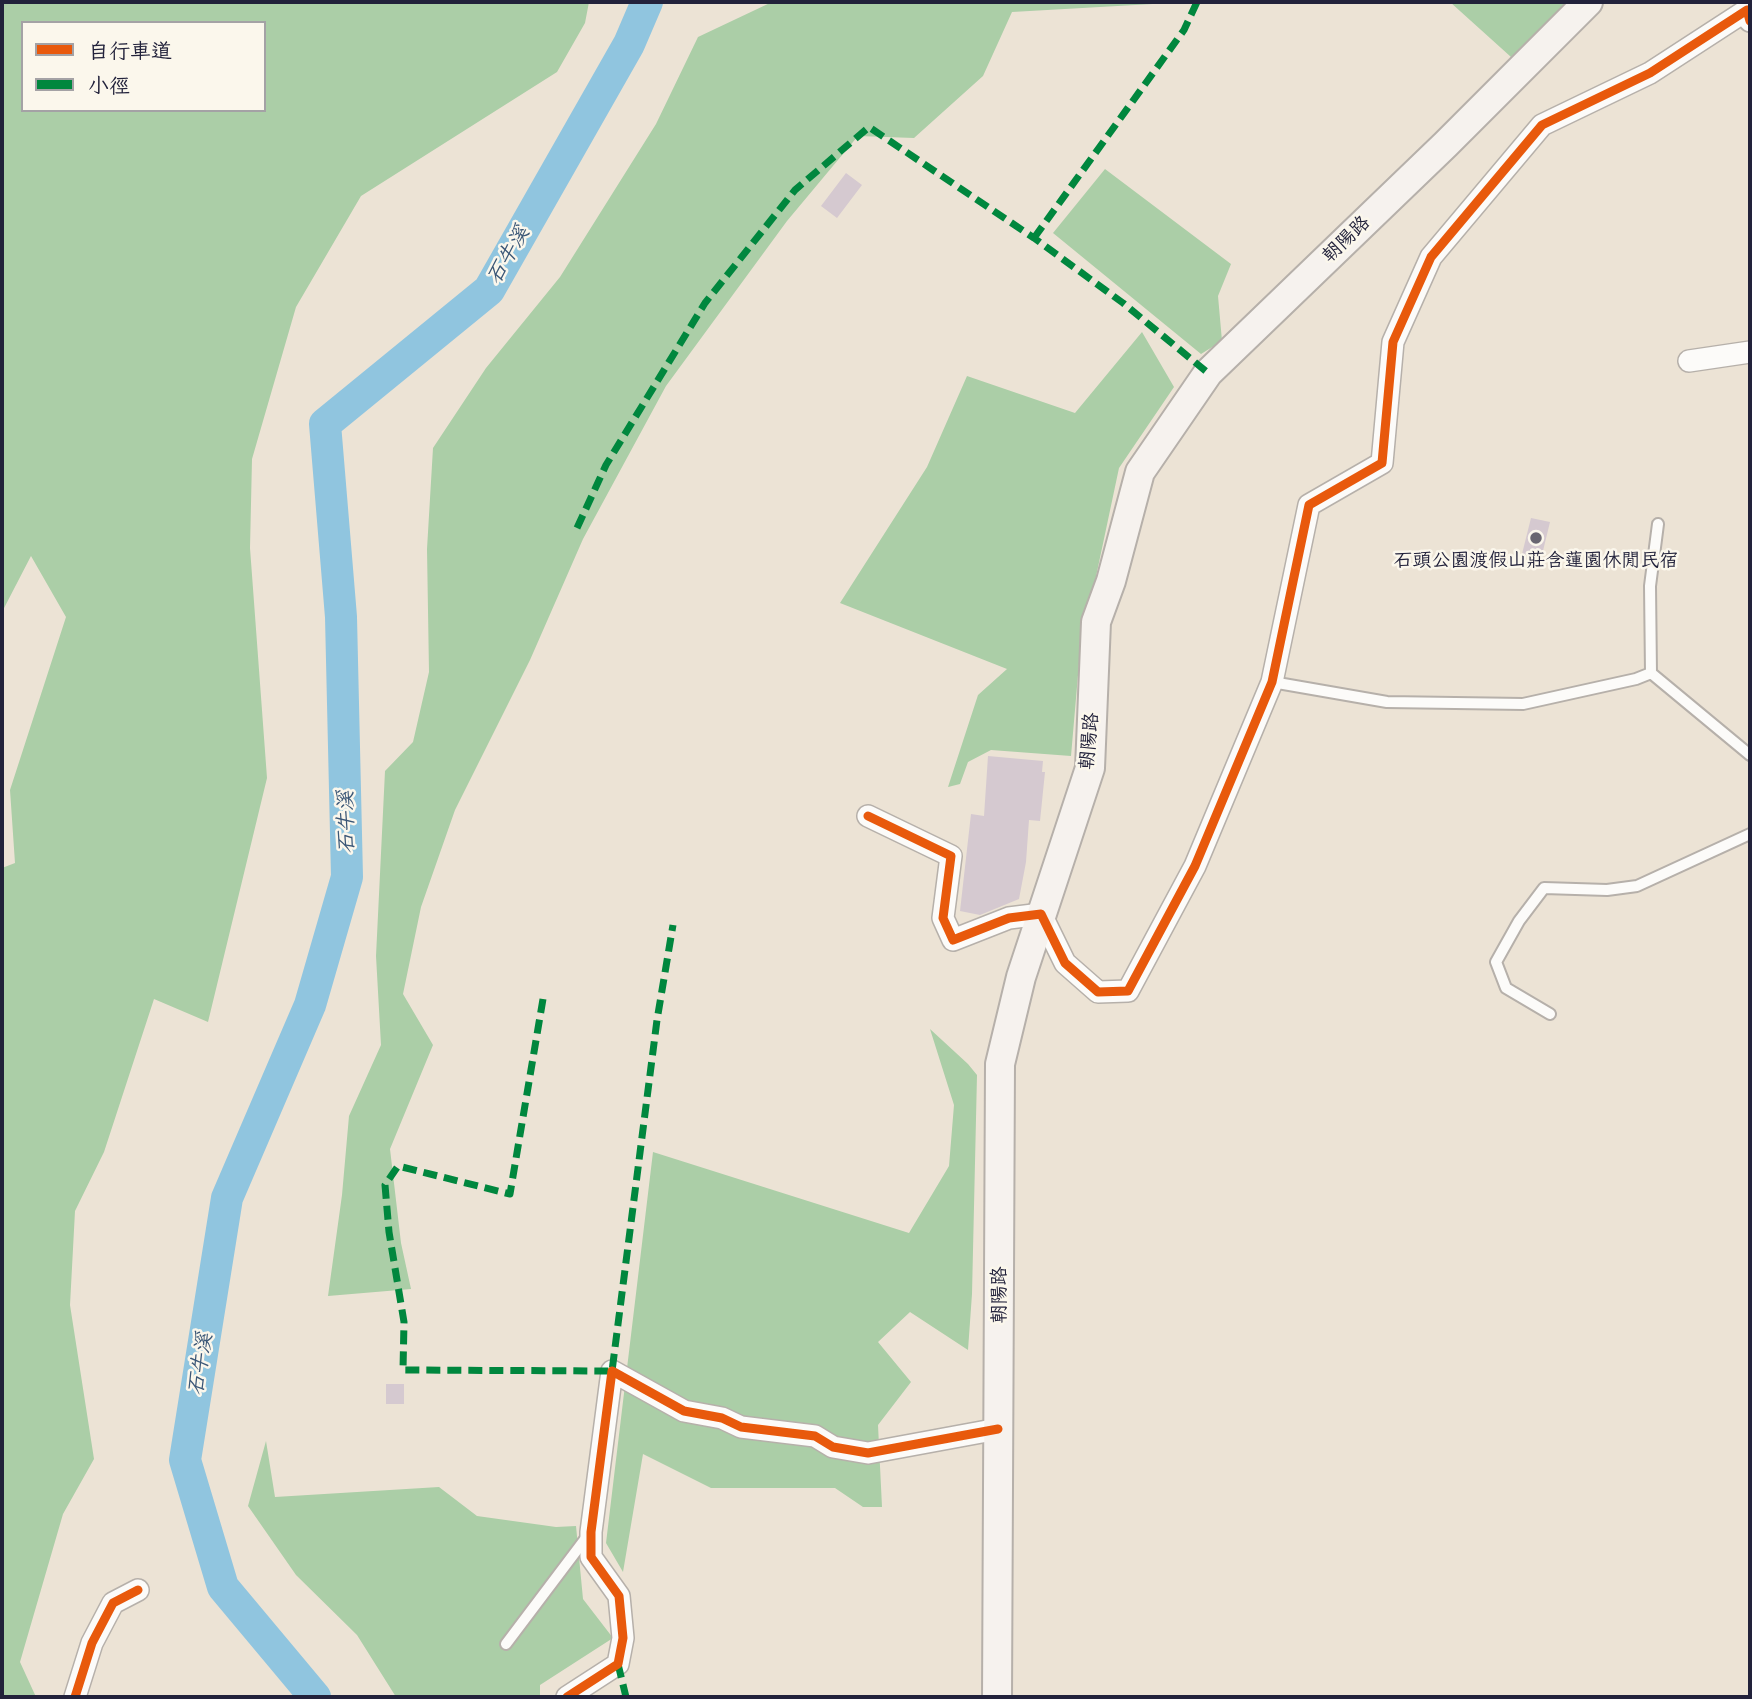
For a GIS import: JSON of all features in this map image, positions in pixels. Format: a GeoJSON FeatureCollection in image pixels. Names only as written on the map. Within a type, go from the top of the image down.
{"type":"FeatureCollection","features":[{"type":"Feature","properties":{"kind":"main road","name":"朝陽路"},"geometry":{"type":"LineString","coordinates":[[997,1697],[1000,1064],[1021,977],[1090,768],[1096,622],[1111,580],[1140,472],[1208,373],[1446,144],[1588,2]]}},
{"type":"Feature","properties":{"kind":"street"},"geometry":{"type":"LineString","coordinates":[[868,816],[951,856],[943,918],[953,940],[1009,918],[1041,914],[1065,963],[1098,992],[1128,991],[1195,866],[1272,682],[1309,505],[1382,463],[1394,342],[1431,257],[1542,125],[1650,73],[1749,13]]}},
{"type":"Feature","properties":{"kind":"street"},"geometry":{"type":"LineString","coordinates":[[1689,361],[1750,352]]}},
{"type":"Feature","properties":{"kind":"street"},"geometry":{"type":"LineString","coordinates":[[566,1697],[618,1664],[623,1638],[619,1596],[591,1557],[591,1532],[612,1371],[684,1411],[722,1418],[741,1427],[815,1436],[833,1447],[869,1453],[998,1429]]}},
{"type":"Feature","properties":{"kind":"street"},"geometry":{"type":"LineString","coordinates":[[75,1697],[92,1643],[113,1603],[138,1590]]}},
{"type":"Feature","properties":{"kind":"lane"},"geometry":{"type":"LineString","coordinates":[[1658,524],[1650,586],[1651,673],[1750,755]]}},
{"type":"Feature","properties":{"kind":"lane"},"geometry":{"type":"LineString","coordinates":[[1272,682],[1387,702],[1523,704],[1636,679],[1651,673]]}},
{"type":"Feature","properties":{"kind":"lane"},"geometry":{"type":"LineString","coordinates":[[1550,1014],[1506,988],[1496,962],[1519,921],[1544,888],[1607,890],[1637,886],[1750,834]]}},
{"type":"Feature","properties":{"kind":"lane"},"geometry":{"type":"LineString","coordinates":[[506,1644],[591,1532]]}},
{"type":"Feature","properties":{"kind":"green space"},"geometry":{"type":"Polygon","coordinates":[[[2,2],[589,2],[585,23],[557,72],[361,196],[296,307],[252,459],[250,548],[267,778],[208,1022],[154,999],[104,1152],[75,1211],[70,1305],[94,1459],[63,1514],[20,1662],[36,1697],[2,1697],[2,868],[15,863],[10,790],[66,617],[31,556],[2,612],[2,2]]]}},
{"type":"Feature","properties":{"kind":"green space"},"geometry":{"type":"Polygon","coordinates":[[[772,2],[1188,2],[1012,12],[983,76],[914,138],[858,136],[787,221],[666,386],[583,539],[530,660],[455,810],[421,907],[403,994],[433,1045],[390,1149],[401,1243],[411,1289],[328,1296],[342,1195],[349,1116],[381,1045],[376,956],[385,771],[413,742],[429,672],[427,549],[433,448],[486,368],[560,277],[656,124],[698,37],[772,2]]]}},
{"type":"Feature","properties":{"kind":"green space"},"geometry":{"type":"Polygon","coordinates":[[[1450,2],[1569,2],[1511,57],[1450,2]]]}},
{"type":"Feature","properties":{"kind":"green space"},"geometry":{"type":"Polygon","coordinates":[[[1105,169],[1231,264],[1218,296],[1222,341],[1201,354],[1053,233],[1105,169]]]}},
{"type":"Feature","properties":{"kind":"green space"},"geometry":{"type":"Polygon","coordinates":[[[1142,332],[1174,387],[1119,468],[1080,652],[1071,756],[991,750],[968,762],[960,784],[948,787],[978,695],[1007,669],[840,603],[927,467],[967,376],[1075,413],[1142,332]]]}},
{"type":"Feature","properties":{"kind":"green space"},"geometry":{"type":"Polygon","coordinates":[[[930,1029],[977,1075],[972,1294],[968,1350],[910,1312],[878,1342],[911,1382],[878,1425],[882,1507],[863,1507],[835,1488],[711,1488],[643,1454],[623,1572],[606,1543],[653,1152],[909,1233],[949,1166],[954,1105],[930,1029]]]}},
{"type":"Feature","properties":{"kind":"green space"},"geometry":{"type":"Polygon","coordinates":[[[266,1441],[275,1497],[439,1487],[477,1516],[556,1527],[576,1526],[583,1599],[613,1638],[540,1685],[540,1697],[396,1697],[357,1635],[296,1575],[248,1506],[266,1441]]]}},
{"type":"Feature","properties":{"kind":"building"},"geometry":{"type":"Polygon","coordinates":[[[846,173],[862,185],[837,218],[821,206],[846,173]]]}},
{"type":"Feature","properties":{"kind":"building","name":"石頭公園渡假山莊含蓮園休閒民宿"},"geometry":{"type":"Polygon","coordinates":[[[1531,518],[1550,522],[1541,559],[1522,554],[1531,518]]]}},
{"type":"Feature","properties":{"kind":"building"},"geometry":{"type":"Polygon","coordinates":[[[988,756],[1043,761],[1042,772],[1045,772],[1040,821],[1029,820],[1026,862],[1019,899],[980,915],[960,911],[971,814],[984,816],[988,756]]]}},
{"type":"Feature","properties":{"kind":"building"},"geometry":{"type":"Polygon","coordinates":[[[386,1384],[404,1384],[404,1404],[386,1404],[386,1384]]]}},
{"type":"Feature","properties":{"kind":"waterway","name":"石牛溪"},"geometry":{"type":"LineString","coordinates":[[315,1697],[223,1587],[185,1460],[227,1198],[310,1005],[347,877],[341,617],[325,424],[489,290],[629,44],[647,2]]}},
{"type":"Feature","properties":{"kind":"marked path"},"geometry":{"type":"LineString","coordinates":[[1034,238],[1184,30],[1197,2]]}},
{"type":"Feature","properties":{"kind":"marked path"},"geometry":{"type":"LineString","coordinates":[[577,528],[606,465],[705,303],[795,190],[869,127],[1034,238],[1123,303],[1208,373]]}},
{"type":"Feature","properties":{"kind":"marked path"},"geometry":{"type":"LineString","coordinates":[[543,999],[510,1194],[398,1166],[385,1185],[389,1232],[404,1322],[403,1370],[612,1371],[657,1020],[673,925]]}},
{"type":"Feature","properties":{"kind":"marked path"},"geometry":{"type":"LineString","coordinates":[[618,1664],[626,1697]]}},
{"type":"Feature","properties":{"kind":"cycle path"},"geometry":{"type":"LineString","coordinates":[[868,816],[951,856],[943,918],[953,940],[1009,918],[1041,914],[1065,963],[1098,992],[1128,991],[1195,866],[1272,682],[1309,505],[1382,463],[1393,342],[1431,257],[1542,125],[1650,73],[1747,10],[1750,21]]}},
{"type":"Feature","properties":{"kind":"cycle path"},"geometry":{"type":"LineString","coordinates":[[567,1697],[618,1664],[623,1638],[619,1596],[591,1557],[591,1532],[612,1371],[684,1411],[722,1418],[741,1427],[815,1436],[833,1447],[868,1453],[998,1429]]}},
{"type":"Feature","properties":{"kind":"cycle path"},"geometry":{"type":"LineString","coordinates":[[75,1697],[92,1643],[113,1603],[138,1590]]}},
{"type":"Feature","properties":{"kind":"place","name":"石頭公園渡假山莊含蓮園休閒民宿"},"geometry":{"type":"Point","coordinates":[1536,538]}}]}
